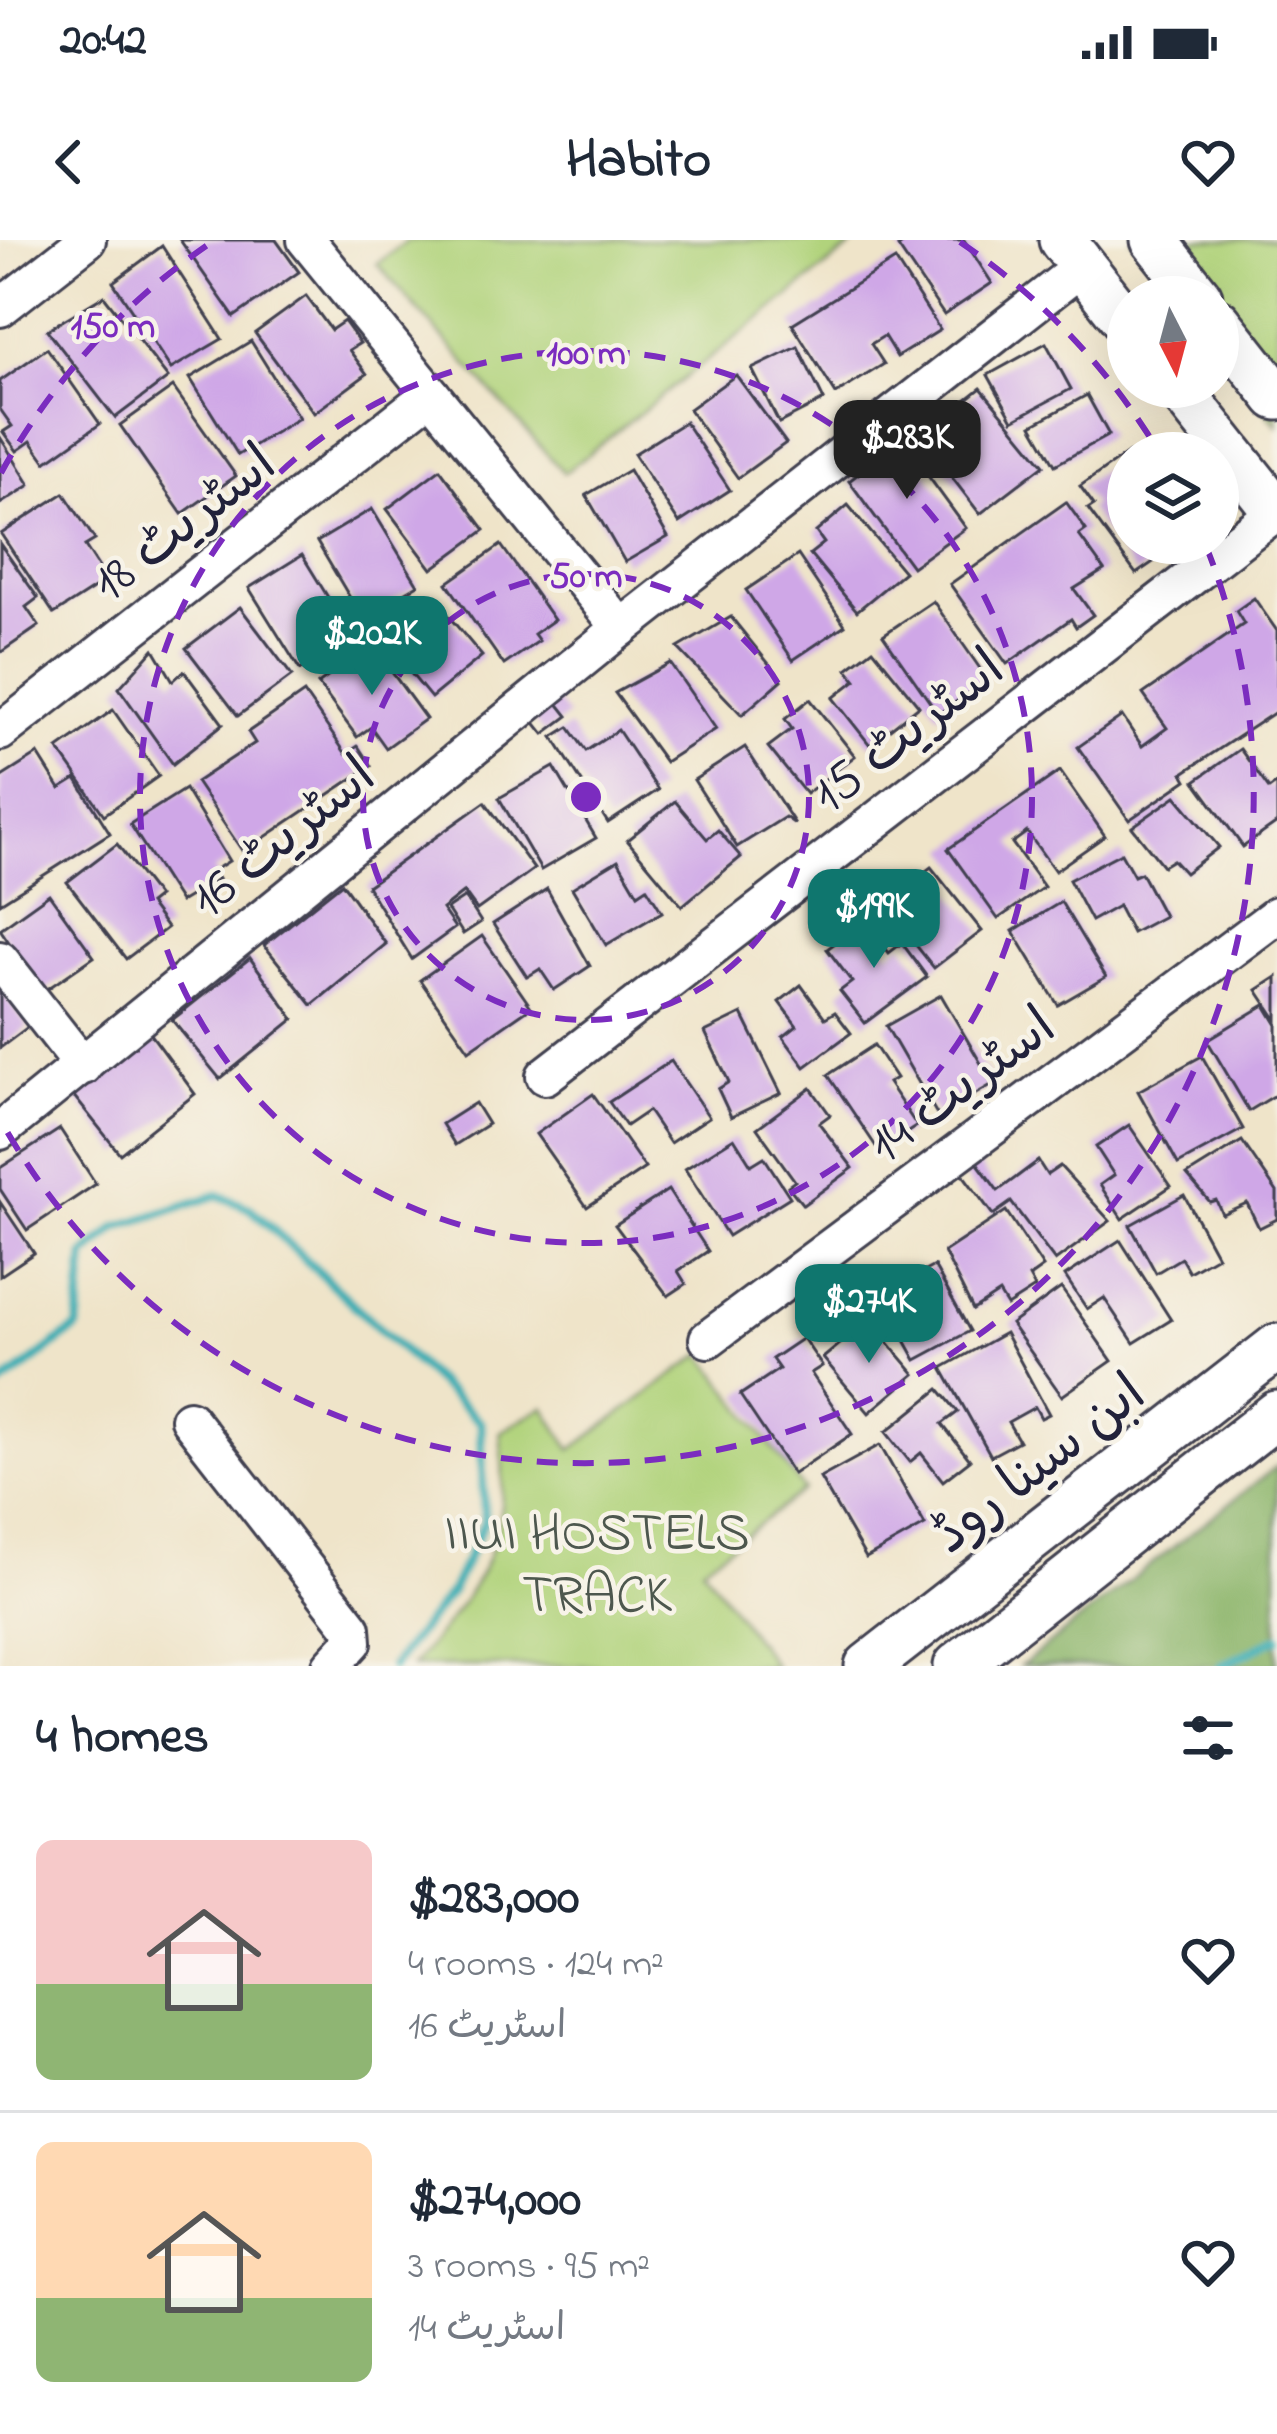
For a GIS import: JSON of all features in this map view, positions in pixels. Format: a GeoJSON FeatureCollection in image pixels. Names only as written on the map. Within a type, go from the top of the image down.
{"type":"FeatureCollection","features":[{"type":"Feature","properties":{"kind":"main road"},"geometry":{"type":"LineString","coordinates":[[1154,240],[1182,276]]}},
{"type":"Feature","properties":{"kind":"main road"},"geometry":{"type":"LineString","coordinates":[[1072,253],[1107,297]]}},
{"type":"Feature","properties":{"kind":"main road"},"geometry":{"type":"LineString","coordinates":[[1239,349],[1277,397]]}},
{"type":"Feature","properties":{"kind":"main road"},"geometry":{"type":"LineString","coordinates":[[1195,408],[1277,512]]}},
{"type":"Feature","properties":{"kind":"main road","name":"ابن سینا روڈ"},"geometry":{"type":"LineString","coordinates":[[868,1666],[1277,1347]]}},
{"type":"Feature","properties":{"kind":"main road","name":"ابن سینا روڈ"},"geometry":{"type":"LineString","coordinates":[[957,1666],[1277,1414]]}},
{"type":"Feature","properties":{"kind":"street"},"geometry":{"type":"LineString","coordinates":[[0,308],[87,240]]}},
{"type":"Feature","properties":{"kind":"street"},"geometry":{"type":"LineString","coordinates":[[306,240],[621,628]]}},
{"type":"Feature","properties":{"kind":"street","name":"اسٹریٹ 16"},"geometry":{"type":"LineString","coordinates":[[0,1131],[621,628],[1072,253]]}},
{"type":"Feature","properties":{"kind":"street","name":"اسٹریٹ 18"},"geometry":{"type":"LineString","coordinates":[[0,732],[431,394]]}},
{"type":"Feature","properties":{"kind":"street","name":"اسٹریٹ 15"},"geometry":{"type":"LineString","coordinates":[[545,1076],[1277,512]]}},
{"type":"Feature","properties":{"kind":"street","name":"اسٹریٹ 14"},"geometry":{"type":"LineString","coordinates":[[708,1339],[1277,915]]}},
{"type":"Feature","properties":{"kind":"street"},"geometry":{"type":"LineString","coordinates":[[0,960],[83,1066]]}},
{"type":"Feature","properties":{"kind":"street"},"geometry":{"type":"LineString","coordinates":[[189,1419],[352,1628],[353,1642],[338,1661]]}},
{"type":"Feature","properties":{"kind":"green space"},"geometry":{"type":"Polygon","coordinates":[[[408,240],[860,240],[564,473],[377,264],[408,240]]]}},
{"type":"Feature","properties":{"kind":"green space"},"geometry":{"type":"Polygon","coordinates":[[[1133,240],[1277,240],[1277,425],[1239,376],[1239,276],[1187,276],[1133,240]]]}},
{"type":"Feature","properties":{"kind":"green space","name":"IIUI HOSTELS TRACK"},"geometry":{"type":"Polygon","coordinates":[[[702,1354],[804,1490],[702,1567],[775,1666],[412,1666],[457,1610],[487,1560],[501,1505],[500,1432],[544,1407],[571,1450],[702,1354]]]}},
{"type":"Feature","properties":{"kind":"green space"},"geometry":{"type":"Polygon","coordinates":[[[1277,1466],[1277,1666],[1021,1666],[1277,1466]]]}},
{"type":"Feature","properties":{"kind":"building"},"geometry":{"type":"Polygon","coordinates":[[[180,240],[276,240],[299,272],[234,317],[180,240]]]}},
{"type":"Feature","properties":{"kind":"building"},"geometry":{"type":"Polygon","coordinates":[[[908,240],[964,240],[992,283],[944,315],[898,247],[908,240]]]}},
{"type":"Feature","properties":{"kind":"building"},"geometry":{"type":"Polygon","coordinates":[[[162,246],[222,339],[171,369],[113,282],[162,246]]]}},
{"type":"Feature","properties":{"kind":"building"},"geometry":{"type":"Polygon","coordinates":[[[895,260],[940,330],[897,357],[884,336],[871,344],[884,364],[836,394],[792,324],[895,260]]]}},
{"type":"Feature","properties":{"kind":"building"},"geometry":{"type":"Polygon","coordinates":[[[104,296],[168,378],[115,418],[47,330],[104,296]]]}},
{"type":"Feature","properties":{"kind":"building"},"geometry":{"type":"Polygon","coordinates":[[[306,296],[331,330],[344,321],[360,343],[349,350],[367,374],[314,413],[255,333],[306,296]]]}},
{"type":"Feature","properties":{"kind":"building"},"geometry":{"type":"Polygon","coordinates":[[[251,341],[299,418],[238,455],[190,378],[251,341]]]}},
{"type":"Feature","properties":{"kind":"building"},"geometry":{"type":"Polygon","coordinates":[[[1046,343],[1071,389],[1013,420],[988,375],[1046,343]]]}},
{"type":"Feature","properties":{"kind":"building"},"geometry":{"type":"Polygon","coordinates":[[[798,347],[824,400],[779,423],[752,369],[798,347]]]}},
{"type":"Feature","properties":{"kind":"building"},"geometry":{"type":"Polygon","coordinates":[[[47,348],[100,424],[46,462],[31,441],[17,451],[3,432],[12,426],[0,409],[0,381],[47,348]]]}},
{"type":"Feature","properties":{"kind":"building"},"geometry":{"type":"Polygon","coordinates":[[[736,375],[786,443],[738,478],[689,409],[736,375]]]}},
{"type":"Feature","properties":{"kind":"building"},"geometry":{"type":"Polygon","coordinates":[[[173,387],[236,476],[182,514],[120,425],[173,387]]]}},
{"type":"Feature","properties":{"kind":"building"},"geometry":{"type":"Polygon","coordinates":[[[981,388],[1044,465],[980,514],[920,436],[981,388]]]}},
{"type":"Feature","properties":{"kind":"building"},"geometry":{"type":"Polygon","coordinates":[[[1087,395],[1107,436],[1055,465],[1032,425],[1087,395]]]}},
{"type":"Feature","properties":{"kind":"building"},"geometry":{"type":"Polygon","coordinates":[[[685,422],[730,490],[679,523],[634,454],[685,422]]]}},
{"type":"Feature","properties":{"kind":"building"},"geometry":{"type":"Polygon","coordinates":[[[911,433],[922,450],[915,458],[966,528],[912,567],[849,481],[911,433]]]}},
{"type":"Feature","properties":{"kind":"building"},"geometry":{"type":"Polygon","coordinates":[[[0,437],[30,485],[0,504],[0,437]]]}},
{"type":"Feature","properties":{"kind":"building"},"geometry":{"type":"Polygon","coordinates":[[[1107,467],[1107,535],[1088,509],[1094,505],[1080,486],[1107,467]]]}},
{"type":"Feature","properties":{"kind":"building"},"geometry":{"type":"Polygon","coordinates":[[[440,469],[485,530],[432,569],[387,509],[440,469]]]}},
{"type":"Feature","properties":{"kind":"building"},"geometry":{"type":"Polygon","coordinates":[[[629,470],[668,537],[625,562],[586,495],[629,470]]]}},
{"type":"Feature","properties":{"kind":"building"},"geometry":{"type":"Polygon","coordinates":[[[64,493],[95,540],[85,546],[107,580],[54,614],[1,534],[64,493]]]}},
{"type":"Feature","properties":{"kind":"building"},"geometry":{"type":"Polygon","coordinates":[[[1066,502],[1086,530],[1079,535],[1104,570],[1074,589],[1093,615],[1076,627],[1071,619],[1007,664],[950,584],[1066,502]]]}},
{"type":"Feature","properties":{"kind":"building"},"geometry":{"type":"Polygon","coordinates":[[[848,505],[904,572],[857,611],[810,554],[824,543],[816,532],[848,505]]]}},
{"type":"Feature","properties":{"kind":"building"},"geometry":{"type":"Polygon","coordinates":[[[372,509],[418,585],[362,618],[317,542],[372,509]]]}},
{"type":"Feature","properties":{"kind":"building"},"geometry":{"type":"Polygon","coordinates":[[[0,544],[38,598],[26,607],[39,626],[0,653],[0,544]]]}},
{"type":"Feature","properties":{"kind":"building"},"geometry":{"type":"Polygon","coordinates":[[[501,545],[554,620],[534,634],[539,641],[504,665],[447,583],[501,545]]]}},
{"type":"Feature","properties":{"kind":"building"},"geometry":{"type":"Polygon","coordinates":[[[302,555],[353,638],[300,670],[249,588],[302,555]]]}},
{"type":"Feature","properties":{"kind":"building"},"geometry":{"type":"Polygon","coordinates":[[[798,555],[845,625],[793,660],[746,590],[798,555]]]}},
{"type":"Feature","properties":{"kind":"building"},"geometry":{"type":"Polygon","coordinates":[[[1129,564],[1150,564],[1136,574],[1129,564]]]}},
{"type":"Feature","properties":{"kind":"building"},"geometry":{"type":"Polygon","coordinates":[[[430,594],[482,656],[431,698],[380,636],[430,594]]]}},
{"type":"Feature","properties":{"kind":"building"},"geometry":{"type":"Polygon","coordinates":[[[1254,598],[1277,631],[1277,711],[1183,773],[1187,780],[1129,820],[1078,747],[1122,716],[1142,746],[1167,728],[1143,694],[1244,624],[1236,611],[1254,598]]]}},
{"type":"Feature","properties":{"kind":"building"},"geometry":{"type":"Polygon","coordinates":[[[933,601],[988,680],[938,714],[883,635],[933,601]]]}},
{"type":"Feature","properties":{"kind":"building"},"geometry":{"type":"Polygon","coordinates":[[[240,607],[292,676],[238,716],[186,648],[240,607]]]}},
{"type":"Feature","properties":{"kind":"building"},"geometry":{"type":"Polygon","coordinates":[[[731,617],[782,680],[742,715],[678,648],[731,617]]]}},
{"type":"Feature","properties":{"kind":"building"},"geometry":{"type":"Polygon","coordinates":[[[372,645],[426,719],[386,748],[371,727],[357,737],[318,684],[372,645]]]}},
{"type":"Feature","properties":{"kind":"building"},"geometry":{"type":"Polygon","coordinates":[[[154,649],[173,681],[184,671],[223,724],[173,764],[119,688],[154,649]]]}},
{"type":"Feature","properties":{"kind":"building"},"geometry":{"type":"Polygon","coordinates":[[[873,649],[919,706],[870,745],[833,698],[856,680],[847,669],[873,649]]]}},
{"type":"Feature","properties":{"kind":"building"},"geometry":{"type":"Polygon","coordinates":[[[670,663],[716,729],[665,762],[615,693],[670,663]]]}},
{"type":"Feature","properties":{"kind":"building"},"geometry":{"type":"Polygon","coordinates":[[[304,693],[346,754],[358,746],[371,766],[243,852],[196,782],[255,743],[248,732],[304,693]]]}},
{"type":"Feature","properties":{"kind":"building"},"geometry":{"type":"Polygon","coordinates":[[[553,697],[568,716],[544,734],[529,715],[553,697]]]}},
{"type":"Feature","properties":{"kind":"building"},"geometry":{"type":"Polygon","coordinates":[[[810,699],[855,756],[806,794],[768,747],[792,729],[785,719],[810,699]]]}},
{"type":"Feature","properties":{"kind":"building"},"geometry":{"type":"Polygon","coordinates":[[[113,710],[159,776],[104,815],[58,749],[113,710]]]}},
{"type":"Feature","properties":{"kind":"building"},"geometry":{"type":"Polygon","coordinates":[[[569,727],[586,751],[618,730],[658,790],[608,823],[553,737],[569,727]]]}},
{"type":"Feature","properties":{"kind":"building"},"geometry":{"type":"Polygon","coordinates":[[[745,747],[795,824],[785,817],[737,847],[694,780],[745,747]]]}},
{"type":"Feature","properties":{"kind":"building"},"geometry":{"type":"Polygon","coordinates":[[[1240,749],[1269,789],[1277,783],[1277,823],[1243,847],[1195,781],[1240,749]]]}},
{"type":"Feature","properties":{"kind":"building"},"geometry":{"type":"Polygon","coordinates":[[[38,754],[60,789],[76,779],[110,833],[0,903],[0,778],[38,754]]]}},
{"type":"Feature","properties":{"kind":"building"},"geometry":{"type":"Polygon","coordinates":[[[554,767],[596,838],[541,870],[499,798],[554,767]]]}},
{"type":"Feature","properties":{"kind":"building"},"geometry":{"type":"Polygon","coordinates":[[[1060,771],[1105,836],[1055,871],[1027,832],[1012,843],[1044,887],[998,919],[948,849],[1060,771]]]}},
{"type":"Feature","properties":{"kind":"building"},"geometry":{"type":"Polygon","coordinates":[[[185,789],[229,861],[213,871],[218,879],[180,902],[130,824],[185,789]]]}},
{"type":"Feature","properties":{"kind":"building"},"geometry":{"type":"Polygon","coordinates":[[[1176,796],[1219,847],[1185,873],[1173,860],[1163,866],[1132,827],[1176,796]]]}},
{"type":"Feature","properties":{"kind":"building"},"geometry":{"type":"Polygon","coordinates":[[[675,801],[707,839],[718,830],[741,857],[682,906],[627,840],[675,801]]]}},
{"type":"Feature","properties":{"kind":"building"},"geometry":{"type":"Polygon","coordinates":[[[485,802],[534,869],[477,910],[464,892],[442,909],[455,928],[412,959],[367,886],[485,802]]]}},
{"type":"Feature","properties":{"kind":"building"},"geometry":{"type":"Polygon","coordinates":[[[117,844],[158,897],[149,904],[167,928],[126,959],[67,882],[117,844]]]}},
{"type":"Feature","properties":{"kind":"building"},"geometry":{"type":"Polygon","coordinates":[[[1121,853],[1134,876],[1141,873],[1164,916],[1132,933],[1118,906],[1091,921],[1069,880],[1121,853]]]}},
{"type":"Feature","properties":{"kind":"building"},"geometry":{"type":"Polygon","coordinates":[[[618,860],[638,894],[647,888],[662,912],[606,945],[572,888],[618,860]]]}},
{"type":"Feature","properties":{"kind":"building"},"geometry":{"type":"Polygon","coordinates":[[[931,867],[982,931],[934,968],[888,910],[902,899],[897,893],[931,867]]]}},
{"type":"Feature","properties":{"kind":"building"},"geometry":{"type":"Polygon","coordinates":[[[342,883],[386,944],[312,1005],[264,945],[342,883]]]}},
{"type":"Feature","properties":{"kind":"building"},"geometry":{"type":"Polygon","coordinates":[[[547,889],[590,966],[554,990],[540,969],[527,977],[493,924],[547,889]]]}},
{"type":"Feature","properties":{"kind":"building"},"geometry":{"type":"Polygon","coordinates":[[[49,894],[94,957],[43,992],[0,929],[49,894]]]}},
{"type":"Feature","properties":{"kind":"building"},"geometry":{"type":"Polygon","coordinates":[[[465,897],[481,922],[463,934],[447,909],[465,897]]]}},
{"type":"Feature","properties":{"kind":"building"},"geometry":{"type":"Polygon","coordinates":[[[1061,902],[1106,977],[1058,1005],[1013,931],[1061,902]]]}},
{"type":"Feature","properties":{"kind":"building"},"geometry":{"type":"Polygon","coordinates":[[[865,921],[889,953],[902,943],[927,977],[865,1023],[840,991],[852,982],[827,949],[865,921]]]}},
{"type":"Feature","properties":{"kind":"building"},"geometry":{"type":"Polygon","coordinates":[[[482,936],[531,1007],[469,1050],[420,980],[482,936]]]}},
{"type":"Feature","properties":{"kind":"building"},"geometry":{"type":"Polygon","coordinates":[[[250,958],[294,1019],[220,1079],[172,1020],[250,958]]]}},
{"type":"Feature","properties":{"kind":"building"},"geometry":{"type":"Polygon","coordinates":[[[1277,977],[1277,1020],[1257,990],[1277,977]]]}},
{"type":"Feature","properties":{"kind":"building"},"geometry":{"type":"Polygon","coordinates":[[[801,985],[825,1018],[835,1012],[851,1033],[805,1067],[783,1037],[797,1026],[779,1002],[801,985]]]}},
{"type":"Feature","properties":{"kind":"building"},"geometry":{"type":"Polygon","coordinates":[[[0,990],[28,1027],[0,1048],[0,990]]]}},
{"type":"Feature","properties":{"kind":"building"},"geometry":{"type":"Polygon","coordinates":[[[941,995],[993,1084],[938,1116],[886,1026],[941,995]]]}},
{"type":"Feature","properties":{"kind":"building"},"geometry":{"type":"Polygon","coordinates":[[[1265,1005],[1277,1025],[1277,1094],[1249,1111],[1207,1040],[1265,1005]]]}},
{"type":"Feature","properties":{"kind":"building"},"geometry":{"type":"Polygon","coordinates":[[[742,1014],[781,1093],[731,1117],[718,1089],[729,1082],[705,1032],[742,1014]]]}},
{"type":"Feature","properties":{"kind":"building"},"geometry":{"type":"Polygon","coordinates":[[[150,1033],[195,1094],[120,1154],[73,1095],[150,1033]]]}},
{"type":"Feature","properties":{"kind":"building"},"geometry":{"type":"Polygon","coordinates":[[[874,1045],[896,1078],[888,1083],[917,1126],[879,1151],[828,1075],[874,1045]]]}},
{"type":"Feature","properties":{"kind":"building"},"geometry":{"type":"Polygon","coordinates":[[[1202,1056],[1243,1129],[1178,1164],[1138,1091],[1202,1056]]]}},
{"type":"Feature","properties":{"kind":"building"},"geometry":{"type":"Polygon","coordinates":[[[671,1061],[709,1117],[670,1143],[648,1111],[626,1126],[609,1102],[671,1061]]]}},
{"type":"Feature","properties":{"kind":"building"},"geometry":{"type":"Polygon","coordinates":[[[811,1088],[830,1115],[819,1123],[853,1168],[803,1205],[788,1186],[795,1181],[757,1128],[811,1088]]]}},
{"type":"Feature","properties":{"kind":"building"},"geometry":{"type":"Polygon","coordinates":[[[593,1094],[645,1168],[587,1207],[536,1134],[593,1094]]]}},
{"type":"Feature","properties":{"kind":"building"},"geometry":{"type":"Polygon","coordinates":[[[475,1103],[488,1124],[455,1145],[442,1124],[475,1103]]]}},
{"type":"Feature","properties":{"kind":"building"},"geometry":{"type":"Polygon","coordinates":[[[1129,1125],[1171,1186],[1122,1219],[1100,1185],[1114,1175],[1096,1147],[1129,1125]]]}},
{"type":"Feature","properties":{"kind":"building"},"geometry":{"type":"Polygon","coordinates":[[[60,1129],[96,1184],[27,1230],[0,1189],[0,1168],[60,1129]]]}},
{"type":"Feature","properties":{"kind":"building"},"geometry":{"type":"Polygon","coordinates":[[[734,1138],[751,1165],[764,1157],[790,1197],[728,1236],[685,1169],[734,1138]]]}},
{"type":"Feature","properties":{"kind":"building"},"geometry":{"type":"Polygon","coordinates":[[[1242,1141],[1277,1192],[1277,1219],[1259,1228],[1247,1203],[1222,1214],[1216,1200],[1210,1202],[1187,1175],[1242,1141]]]}},
{"type":"Feature","properties":{"kind":"building"},"geometry":{"type":"Polygon","coordinates":[[[973,1157],[998,1191],[1038,1161],[1047,1175],[1060,1166],[1110,1221],[1055,1261],[1011,1202],[993,1215],[958,1168],[973,1157]]]}},
{"type":"Feature","properties":{"kind":"building"},"geometry":{"type":"Polygon","coordinates":[[[668,1190],[708,1251],[678,1271],[686,1284],[668,1296],[615,1225],[668,1190]]]}},
{"type":"Feature","properties":{"kind":"building"},"geometry":{"type":"Polygon","coordinates":[[[1184,1195],[1217,1256],[1189,1272],[1181,1258],[1156,1273],[1130,1225],[1184,1195]]]}},
{"type":"Feature","properties":{"kind":"building"},"geometry":{"type":"Polygon","coordinates":[[[0,1202],[34,1253],[0,1276],[0,1202]]]}},
{"type":"Feature","properties":{"kind":"building"},"geometry":{"type":"Polygon","coordinates":[[[1006,1211],[1043,1267],[1029,1277],[1035,1288],[1007,1306],[999,1293],[973,1310],[944,1252],[1006,1211]]]}},
{"type":"Feature","properties":{"kind":"building"},"geometry":{"type":"Polygon","coordinates":[[[1120,1240],[1171,1320],[1134,1343],[1104,1298],[1087,1309],[1065,1276],[1120,1240]]]}},
{"type":"Feature","properties":{"kind":"building"},"geometry":{"type":"Polygon","coordinates":[[[934,1266],[970,1331],[916,1360],[880,1295],[934,1266]]]}},
{"type":"Feature","properties":{"kind":"building"},"geometry":{"type":"Polygon","coordinates":[[[1061,1288],[1112,1361],[1062,1396],[1011,1324],[1061,1288]]]}},
{"type":"Feature","properties":{"kind":"building"},"geometry":{"type":"Polygon","coordinates":[[[869,1320],[915,1374],[869,1413],[823,1358],[869,1320]]]}},
{"type":"Feature","properties":{"kind":"building"},"geometry":{"type":"Polygon","coordinates":[[[1005,1333],[1049,1414],[1041,1418],[1035,1407],[1008,1422],[1019,1441],[991,1456],[942,1368],[1005,1333]]]}},
{"type":"Feature","properties":{"kind":"building"},"geometry":{"type":"Polygon","coordinates":[[[803,1338],[822,1366],[811,1373],[852,1434],[793,1474],[740,1395],[779,1369],[772,1359],[803,1338]]]}},
{"type":"Feature","properties":{"kind":"building"},"geometry":{"type":"Polygon","coordinates":[[[939,1389],[958,1412],[942,1424],[970,1460],[943,1481],[921,1453],[910,1462],[886,1432],[939,1389]]]}},
{"type":"Feature","properties":{"kind":"building"},"geometry":{"type":"Polygon","coordinates":[[[880,1445],[925,1525],[866,1558],[820,1478],[880,1445]]]}},
{"type":"Feature","properties":{"kind":"waterway"},"geometry":{"type":"LineString","coordinates":[[0,1386],[78,1327],[85,1255],[117,1227],[218,1195],[251,1209],[481,1423],[484,1522],[452,1590],[392,1666]]}},
{"type":"Feature","properties":{"kind":"waterway"},"geometry":{"type":"LineString","coordinates":[[1221,1666],[1277,1638]]}}]}
